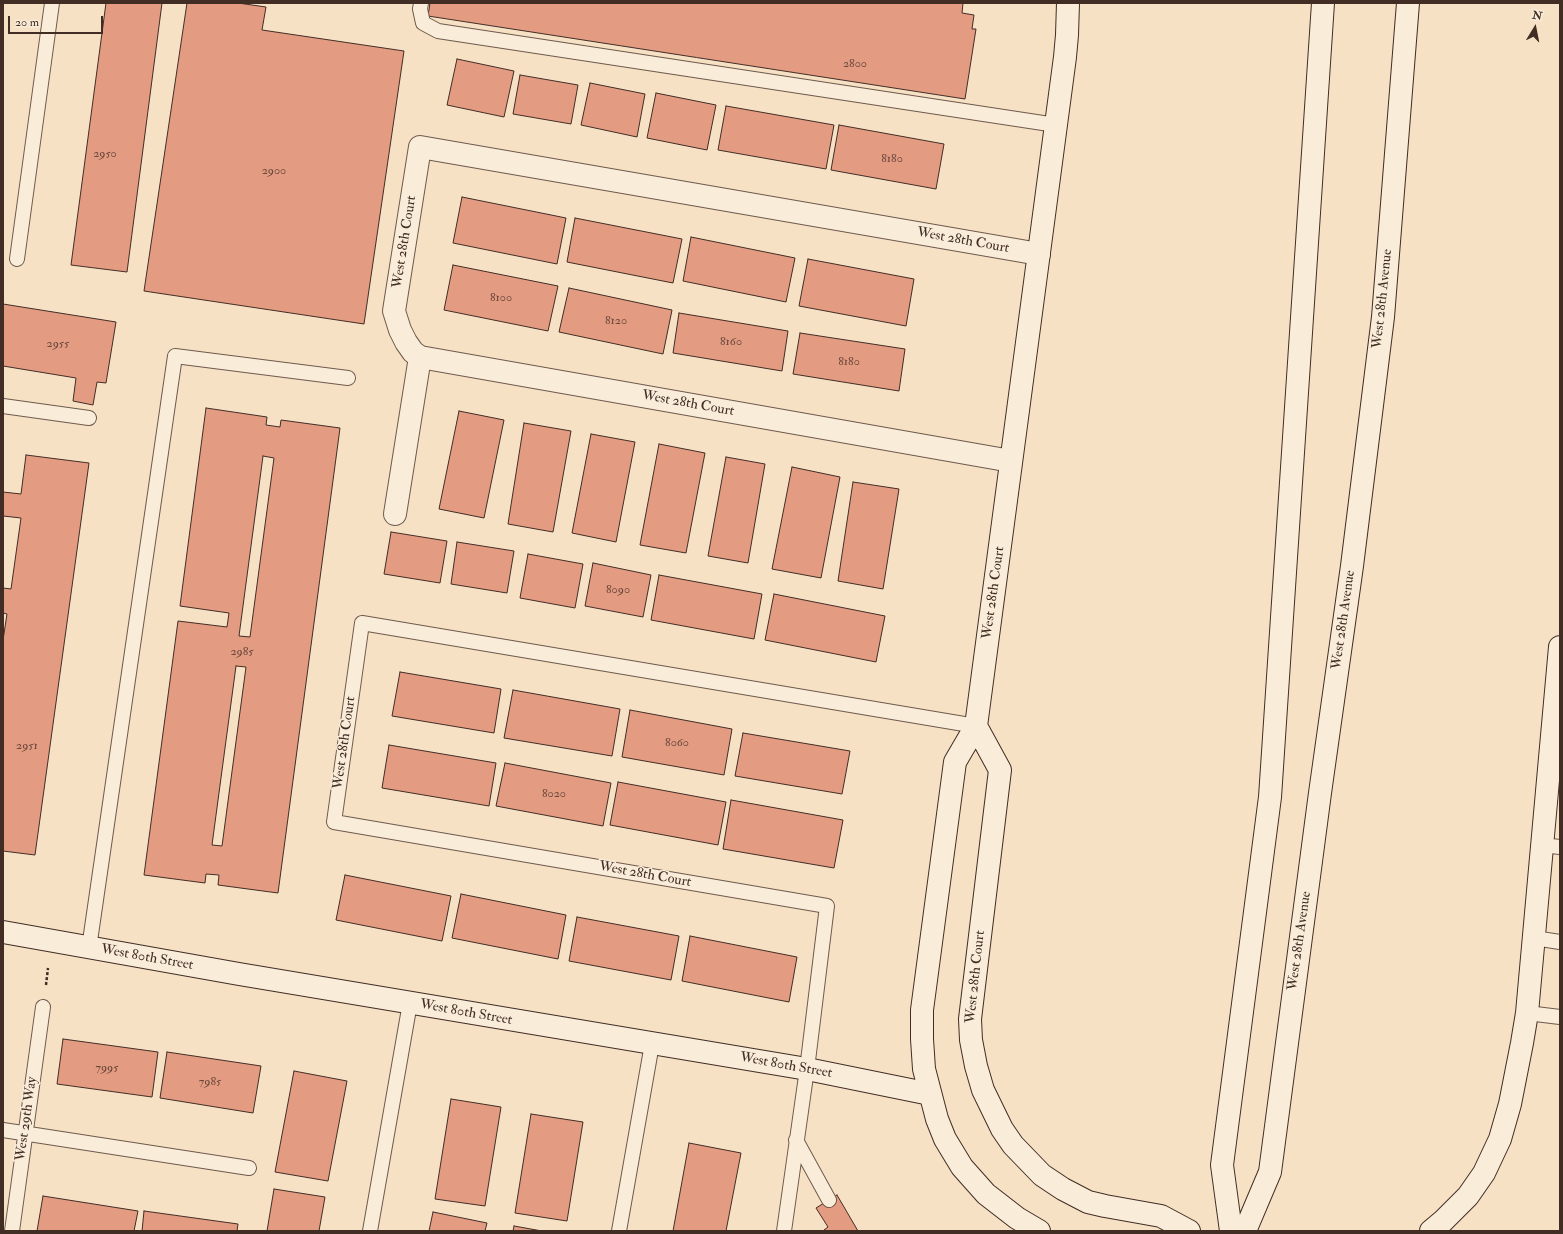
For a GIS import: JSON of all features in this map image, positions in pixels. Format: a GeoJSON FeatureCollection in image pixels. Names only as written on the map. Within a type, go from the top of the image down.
{"type":"FeatureCollection","features":[{"type":"Feature","properties":{"kind":"street","name":"West 28th Court"},"geometry":{"type":"LineString","coordinates":[[1040,1231],[1016,1218],[999,1206],[974,1182],[962,1167],[945,1138],[937,1119],[924,1069],[922,1010],[955,762],[976,726],[1056,125],[1067,35],[1068,3]]}},
{"type":"Feature","properties":{"kind":"street"},"geometry":{"type":"LineString","coordinates":[[1231,1231],[1222,1165],[1270,797],[1322,3]]}},
{"type":"Feature","properties":{"kind":"street","name":"West 28th Avenue"},"geometry":{"type":"LineString","coordinates":[[1245,1231],[1270,1172],[1320,793],[1352,566],[1383,317],[1408,3]]}},
{"type":"Feature","properties":{"kind":"street","name":"West 28th Court"},"geometry":{"type":"LineString","coordinates":[[1011,461],[420,357],[413,352],[406,342],[400,330],[394,311],[420,146],[1039,254]]}},
{"type":"Feature","properties":{"kind":"street"},"geometry":{"type":"LineString","coordinates":[[395,514],[420,357]]}},
{"type":"Feature","properties":{"kind":"street"},"geometry":{"type":"LineString","coordinates":[[1431,1231],[1468,1196],[1484,1173],[1494,1153],[1510,1104],[1527,1013],[1534,938],[1551,846],[1560,647]]}},
{"type":"Feature","properties":{"kind":"street","name":"West 28th Court"},"geometry":{"type":"LineString","coordinates":[[976,726],[1000,770],[970,1018],[971,1040],[976,1066],[990,1106],[1002,1129],[1013,1145],[1042,1175],[1063,1189],[1088,1202],[1161,1216],[1189,1231]]}},
{"type":"Feature","properties":{"kind":"street","name":"West 80th Street"},"geometry":{"type":"LineString","coordinates":[[3,932],[410,1003],[806,1069],[930,1094]]}},
{"type":"Feature","properties":{"kind":"lane"},"geometry":{"type":"LineString","coordinates":[[17,259],[52,3]]}},
{"type":"Feature","properties":{"kind":"lane"},"geometry":{"type":"LineString","coordinates":[[421,3],[420,9],[423,23],[438,31],[1056,125]]}},
{"type":"Feature","properties":{"kind":"lane"},"geometry":{"type":"LineString","coordinates":[[89,948],[175,356],[348,378]]}},
{"type":"Feature","properties":{"kind":"lane"},"geometry":{"type":"LineString","coordinates":[[3,406],[89,418]]}},
{"type":"Feature","properties":{"kind":"lane","name":"West 28th Court"},"geometry":{"type":"LineString","coordinates":[[806,1069],[827,906],[334,822],[362,623],[976,726]]}},
{"type":"Feature","properties":{"kind":"lane"},"geometry":{"type":"LineString","coordinates":[[1534,938],[1560,942]]}},
{"type":"Feature","properties":{"kind":"lane"},"geometry":{"type":"LineString","coordinates":[[370,1231],[410,1003]]}},
{"type":"Feature","properties":{"kind":"lane","name":"West 29th Way"},"geometry":{"type":"LineString","coordinates":[[12,1231],[43,1007]]}},
{"type":"Feature","properties":{"kind":"lane"},"geometry":{"type":"LineString","coordinates":[[1527,1013],[1560,1017]]}},
{"type":"Feature","properties":{"kind":"lane"},"geometry":{"type":"LineString","coordinates":[[619,1231],[652,1044]]}},
{"type":"Feature","properties":{"kind":"lane"},"geometry":{"type":"LineString","coordinates":[[784,1231],[806,1069]]}},
{"type":"Feature","properties":{"kind":"lane"},"geometry":{"type":"LineString","coordinates":[[3,1130],[249,1168]]}},
{"type":"Feature","properties":{"kind":"lane"},"geometry":{"type":"LineString","coordinates":[[796,1140],[829,1200]]}},
{"type":"Feature","properties":{"kind":"path"},"geometry":{"type":"LineString","coordinates":[[43,1007],[52,941]]}},
{"type":"Feature","properties":{"kind":"building"},"geometry":{"type":"Polygon","coordinates":[[[106,3],[162,3],[127,272],[71,265],[106,3]]]}},
{"type":"Feature","properties":{"kind":"building"},"geometry":{"type":"Polygon","coordinates":[[[187,3],[238,3],[266,7],[262,30],[404,51],[364,324],[144,291],[187,3]]]}},
{"type":"Feature","properties":{"kind":"building"},"geometry":{"type":"Polygon","coordinates":[[[430,3],[963,3],[962,13],[974,15],[972,29],[976,29],[965,99],[428,16],[430,3]]]}},
{"type":"Feature","properties":{"kind":"building"},"geometry":{"type":"Polygon","coordinates":[[[457,59],[514,71],[504,117],[447,105],[457,59]]]}},
{"type":"Feature","properties":{"kind":"building"},"geometry":{"type":"Polygon","coordinates":[[[520,75],[578,85],[571,124],[513,114],[520,75]]]}},
{"type":"Feature","properties":{"kind":"building"},"geometry":{"type":"Polygon","coordinates":[[[590,83],[645,94],[637,137],[581,125],[590,83]]]}},
{"type":"Feature","properties":{"kind":"building"},"geometry":{"type":"Polygon","coordinates":[[[656,93],[716,105],[707,150],[647,138],[656,93]]]}},
{"type":"Feature","properties":{"kind":"building"},"geometry":{"type":"Polygon","coordinates":[[[726,106],[834,125],[826,169],[718,150],[726,106]]]}},
{"type":"Feature","properties":{"kind":"building"},"geometry":{"type":"Polygon","coordinates":[[[839,125],[944,144],[936,189],[831,170],[839,125]]]}},
{"type":"Feature","properties":{"kind":"building"},"geometry":{"type":"Polygon","coordinates":[[[462,197],[566,218],[557,264],[453,243],[462,197]]]}},
{"type":"Feature","properties":{"kind":"building"},"geometry":{"type":"Polygon","coordinates":[[[575,218],[682,239],[673,283],[567,262],[575,218]]]}},
{"type":"Feature","properties":{"kind":"building"},"geometry":{"type":"Polygon","coordinates":[[[691,237],[795,258],[786,302],[683,281],[691,237]]]}},
{"type":"Feature","properties":{"kind":"building"},"geometry":{"type":"Polygon","coordinates":[[[808,259],[914,279],[906,326],[799,306],[808,259]]]}},
{"type":"Feature","properties":{"kind":"building"},"geometry":{"type":"Polygon","coordinates":[[[453,265],[558,286],[548,331],[444,310],[453,265]]]}},
{"type":"Feature","properties":{"kind":"building"},"geometry":{"type":"Polygon","coordinates":[[[569,288],[672,310],[663,354],[559,332],[569,288]]]}},
{"type":"Feature","properties":{"kind":"building"},"geometry":{"type":"Polygon","coordinates":[[[3,304],[116,322],[106,383],[97,382],[93,405],[73,401],[76,378],[3,366],[3,304]]]}},
{"type":"Feature","properties":{"kind":"building"},"geometry":{"type":"Polygon","coordinates":[[[679,313],[788,331],[782,371],[673,353],[679,313]]]}},
{"type":"Feature","properties":{"kind":"building"},"geometry":{"type":"Polygon","coordinates":[[[800,333],[905,349],[899,391],[793,374],[800,333]]]}},
{"type":"Feature","properties":{"kind":"building"},"geometry":{"type":"Polygon","coordinates":[[[206,408],[267,417],[266,425],[280,427],[281,420],[340,428],[278,893],[218,885],[219,875],[206,874],[205,883],[144,875],[178,621],[227,627],[229,613],[180,606],[206,408]],[[263,456],[239,636],[250,637],[274,458],[263,456]],[[236,666],[212,845],[222,846],[246,667],[236,666]]]}},
{"type":"Feature","properties":{"kind":"building"},"geometry":{"type":"Polygon","coordinates":[[[459,411],[504,420],[484,518],[439,509],[459,411]]]}},
{"type":"Feature","properties":{"kind":"building"},"geometry":{"type":"Polygon","coordinates":[[[524,423],[571,431],[553,532],[508,524],[524,423]]]}},
{"type":"Feature","properties":{"kind":"building"},"geometry":{"type":"Polygon","coordinates":[[[591,434],[635,442],[616,542],[572,533],[591,434]]]}},
{"type":"Feature","properties":{"kind":"building"},"geometry":{"type":"Polygon","coordinates":[[[659,444],[705,453],[686,553],[640,545],[659,444]]]}},
{"type":"Feature","properties":{"kind":"building"},"geometry":{"type":"Polygon","coordinates":[[[26,455],[89,463],[35,855],[3,851],[3,640],[7,614],[3,613],[3,588],[11,589],[21,518],[3,516],[3,492],[21,494],[26,455]]]}},
{"type":"Feature","properties":{"kind":"building"},"geometry":{"type":"Polygon","coordinates":[[[726,457],[765,464],[748,563],[708,556],[726,457]]]}},
{"type":"Feature","properties":{"kind":"building"},"geometry":{"type":"Polygon","coordinates":[[[792,467],[840,477],[821,578],[772,569],[792,467]]]}},
{"type":"Feature","properties":{"kind":"building"},"geometry":{"type":"Polygon","coordinates":[[[853,482],[899,489],[883,589],[838,581],[853,482]]]}},
{"type":"Feature","properties":{"kind":"building"},"geometry":{"type":"Polygon","coordinates":[[[391,532],[447,541],[440,583],[384,574],[391,532]]]}},
{"type":"Feature","properties":{"kind":"building"},"geometry":{"type":"Polygon","coordinates":[[[457,542],[514,551],[507,593],[451,584],[457,542]]]}},
{"type":"Feature","properties":{"kind":"building"},"geometry":{"type":"Polygon","coordinates":[[[528,554],[583,564],[575,608],[520,598],[528,554]]]}},
{"type":"Feature","properties":{"kind":"building"},"geometry":{"type":"Polygon","coordinates":[[[593,563],[651,575],[643,617],[585,606],[593,563]]]}},
{"type":"Feature","properties":{"kind":"building"},"geometry":{"type":"Polygon","coordinates":[[[659,575],[762,594],[754,639],[651,620],[659,575]]]}},
{"type":"Feature","properties":{"kind":"building"},"geometry":{"type":"Polygon","coordinates":[[[774,594],[885,616],[876,662],[765,640],[774,594]]]}},
{"type":"Feature","properties":{"kind":"building"},"geometry":{"type":"Polygon","coordinates":[[[400,672],[501,689],[494,733],[392,716],[400,672]]]}},
{"type":"Feature","properties":{"kind":"building"},"geometry":{"type":"Polygon","coordinates":[[[513,690],[620,709],[612,756],[504,738],[513,690]]]}},
{"type":"Feature","properties":{"kind":"building"},"geometry":{"type":"Polygon","coordinates":[[[630,710],[732,729],[724,775],[622,757],[630,710]]]}},
{"type":"Feature","properties":{"kind":"building"},"geometry":{"type":"Polygon","coordinates":[[[743,733],[850,751],[842,794],[735,776],[743,733]]]}},
{"type":"Feature","properties":{"kind":"building"},"geometry":{"type":"Polygon","coordinates":[[[389,745],[496,763],[489,806],[382,788],[389,745]]]}},
{"type":"Feature","properties":{"kind":"building"},"geometry":{"type":"Polygon","coordinates":[[[505,763],[611,783],[603,826],[496,806],[505,763]]]}},
{"type":"Feature","properties":{"kind":"building"},"geometry":{"type":"Polygon","coordinates":[[[618,782],[726,802],[718,845],[610,825],[618,782]]]}},
{"type":"Feature","properties":{"kind":"building"},"geometry":{"type":"Polygon","coordinates":[[[731,800],[843,820],[834,868],[723,849],[731,800]]]}},
{"type":"Feature","properties":{"kind":"building"},"geometry":{"type":"Polygon","coordinates":[[[345,875],[451,896],[442,941],[336,920],[345,875]]]}},
{"type":"Feature","properties":{"kind":"building"},"geometry":{"type":"Polygon","coordinates":[[[461,894],[566,915],[558,959],[452,938],[461,894]]]}},
{"type":"Feature","properties":{"kind":"building"},"geometry":{"type":"Polygon","coordinates":[[[577,917],[679,936],[671,980],[569,961],[577,917]]]}},
{"type":"Feature","properties":{"kind":"building"},"geometry":{"type":"Polygon","coordinates":[[[690,936],[797,957],[789,1002],[682,981],[690,936]]]}},
{"type":"Feature","properties":{"kind":"building"},"geometry":{"type":"Polygon","coordinates":[[[63,1039],[158,1052],[152,1097],[57,1084],[63,1039]]]}},
{"type":"Feature","properties":{"kind":"building"},"geometry":{"type":"Polygon","coordinates":[[[167,1052],[261,1066],[253,1113],[160,1098],[167,1052]]]}},
{"type":"Feature","properties":{"kind":"building"},"geometry":{"type":"Polygon","coordinates":[[[294,1071],[347,1081],[328,1181],[275,1172],[294,1071]]]}},
{"type":"Feature","properties":{"kind":"building"},"geometry":{"type":"Polygon","coordinates":[[[451,1099],[501,1107],[485,1206],[435,1199],[451,1099]]]}},
{"type":"Feature","properties":{"kind":"building"},"geometry":{"type":"Polygon","coordinates":[[[531,1114],[583,1122],[567,1221],[515,1213],[531,1114]]]}},
{"type":"Feature","properties":{"kind":"building"},"geometry":{"type":"Polygon","coordinates":[[[689,1143],[741,1153],[726,1231],[673,1231],[689,1143]]]}},
{"type":"Feature","properties":{"kind":"building"},"geometry":{"type":"Polygon","coordinates":[[[274,1189],[325,1197],[319,1231],[267,1231],[274,1189]]]}},
{"type":"Feature","properties":{"kind":"building"},"geometry":{"type":"Polygon","coordinates":[[[837,1195],[858,1231],[824,1231],[828,1227],[816,1208],[837,1195]]]}},
{"type":"Feature","properties":{"kind":"building"},"geometry":{"type":"Polygon","coordinates":[[[43,1196],[138,1211],[134,1231],[37,1231],[43,1196]]]}},
{"type":"Feature","properties":{"kind":"building"},"geometry":{"type":"Polygon","coordinates":[[[144,1211],[238,1224],[237,1231],[142,1231],[144,1211]]]}},
{"type":"Feature","properties":{"kind":"building"},"geometry":{"type":"Polygon","coordinates":[[[433,1212],[487,1223],[485,1231],[429,1231],[433,1212]]]}},
{"type":"Feature","properties":{"kind":"building"},"geometry":{"type":"Polygon","coordinates":[[[514,1226],[542,1231],[513,1231],[514,1226]]]}}]}
